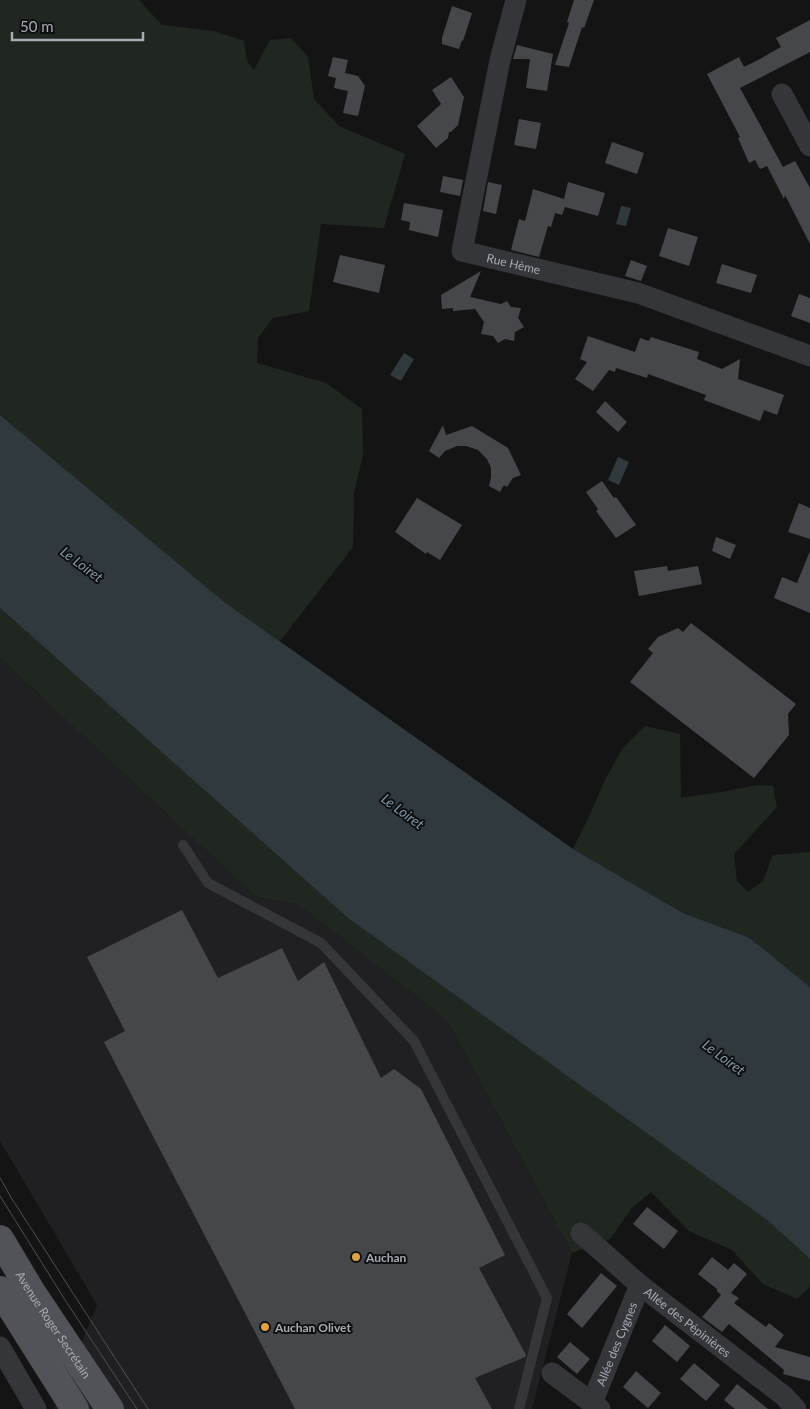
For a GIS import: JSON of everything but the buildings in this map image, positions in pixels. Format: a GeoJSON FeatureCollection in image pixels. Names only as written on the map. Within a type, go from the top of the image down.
{"type":"FeatureCollection","features":[{"type":"Feature","properties":{"kind":"main road","name":"Avenue Roger Secrétain"},"geometry":{"type":"LineString","coordinates":[[0,1239],[31,1291],[110,1409]]}},
{"type":"Feature","properties":{"kind":"main road"},"geometry":{"type":"LineString","coordinates":[[0,1290],[75,1409]]}},
{"type":"Feature","properties":{"kind":"street","name":"Rue Hème"},"geometry":{"type":"LineString","coordinates":[[516,0],[500,60],[462,250],[638,294],[810,356]]}},
{"type":"Feature","properties":{"kind":"street"},"geometry":{"type":"LineString","coordinates":[[782,94],[810,146]]}},
{"type":"Feature","properties":{"kind":"street","name":"Allée des Pépinières"},"geometry":{"type":"LineString","coordinates":[[581,1233],[640,1285],[784,1396],[796,1409]]}},
{"type":"Feature","properties":{"kind":"street","name":"Allée des Cygnes"},"geometry":{"type":"LineString","coordinates":[[552,1373],[596,1406],[640,1285]]}},
{"type":"Feature","properties":{"kind":"street"},"geometry":{"type":"LineString","coordinates":[[0,1348],[36,1409]]}},
{"type":"Feature","properties":{"kind":"lane"},"geometry":{"type":"LineString","coordinates":[[182,845],[208,883],[321,942],[414,1041],[548,1298],[519,1409]]}},
{"type":"Feature","properties":{"kind":"shaded area"},"geometry":{"type":"Polygon","coordinates":[[[0,0],[139,0],[162,25],[214,31],[244,41],[247,61],[254,70],[270,40],[291,38],[308,57],[314,99],[339,126],[405,154],[384,228],[321,224],[309,311],[273,318],[258,338],[257,363],[326,383],[362,409],[363,455],[354,493],[353,547],[280,641],[223,601],[0,415],[0,0]]]}},
{"type":"Feature","properties":{"kind":"shaded area"},"geometry":{"type":"Polygon","coordinates":[[[0,608],[348,918],[767,1220],[810,1259],[810,1287],[797,1299],[763,1284],[732,1250],[689,1231],[651,1192],[631,1209],[610,1239],[572,1253],[447,1020],[299,905],[256,897],[0,658],[0,608]]]}},
{"type":"Feature","properties":{"kind":"shaded area"},"geometry":{"type":"Polygon","coordinates":[[[0,658],[256,897],[299,905],[447,1020],[572,1253],[532,1409],[54,1409],[97,1305],[0,1141],[0,658]]]}},
{"type":"Feature","properties":{"kind":"shaded area"},"geometry":{"type":"Polygon","coordinates":[[[645,726],[680,734],[681,798],[757,785],[773,786],[777,807],[734,854],[737,881],[748,892],[763,881],[773,855],[810,852],[810,987],[750,938],[683,913],[573,849],[604,782],[622,749],[645,726]]]}},
{"type":"Feature","properties":{"kind":"water"},"geometry":{"type":"Polygon","coordinates":[[[621,206],[631,208],[626,226],[616,224],[621,206]]]}},
{"type":"Feature","properties":{"kind":"water"},"geometry":{"type":"Polygon","coordinates":[[[404,353],[414,359],[401,381],[390,375],[404,353]]]}},
{"type":"Feature","properties":{"kind":"water","name":"Le Loiret"},"geometry":{"type":"Polygon","coordinates":[[[0,415],[223,601],[573,849],[683,913],[750,938],[810,987],[810,1259],[767,1220],[348,918],[0,608],[0,415]]]}},
{"type":"Feature","properties":{"kind":"water"},"geometry":{"type":"Polygon","coordinates":[[[618,457],[629,462],[619,485],[608,480],[618,457]]]}},
{"type":"Feature","properties":{"kind":"tram line"},"geometry":{"type":"LineString","coordinates":[[0,1178],[148,1409]]}},
{"type":"Feature","properties":{"kind":"tram line"},"geometry":{"type":"LineString","coordinates":[[0,1196],[67,1303],[137,1409]]}},
{"type":"Feature","properties":{"kind":"place","name":"Auchan"},"geometry":{"type":"Point","coordinates":[356,1257]}},
{"type":"Feature","properties":{"kind":"place","name":"Auchan Olivet"},"geometry":{"type":"Point","coordinates":[265,1327]}}]}
